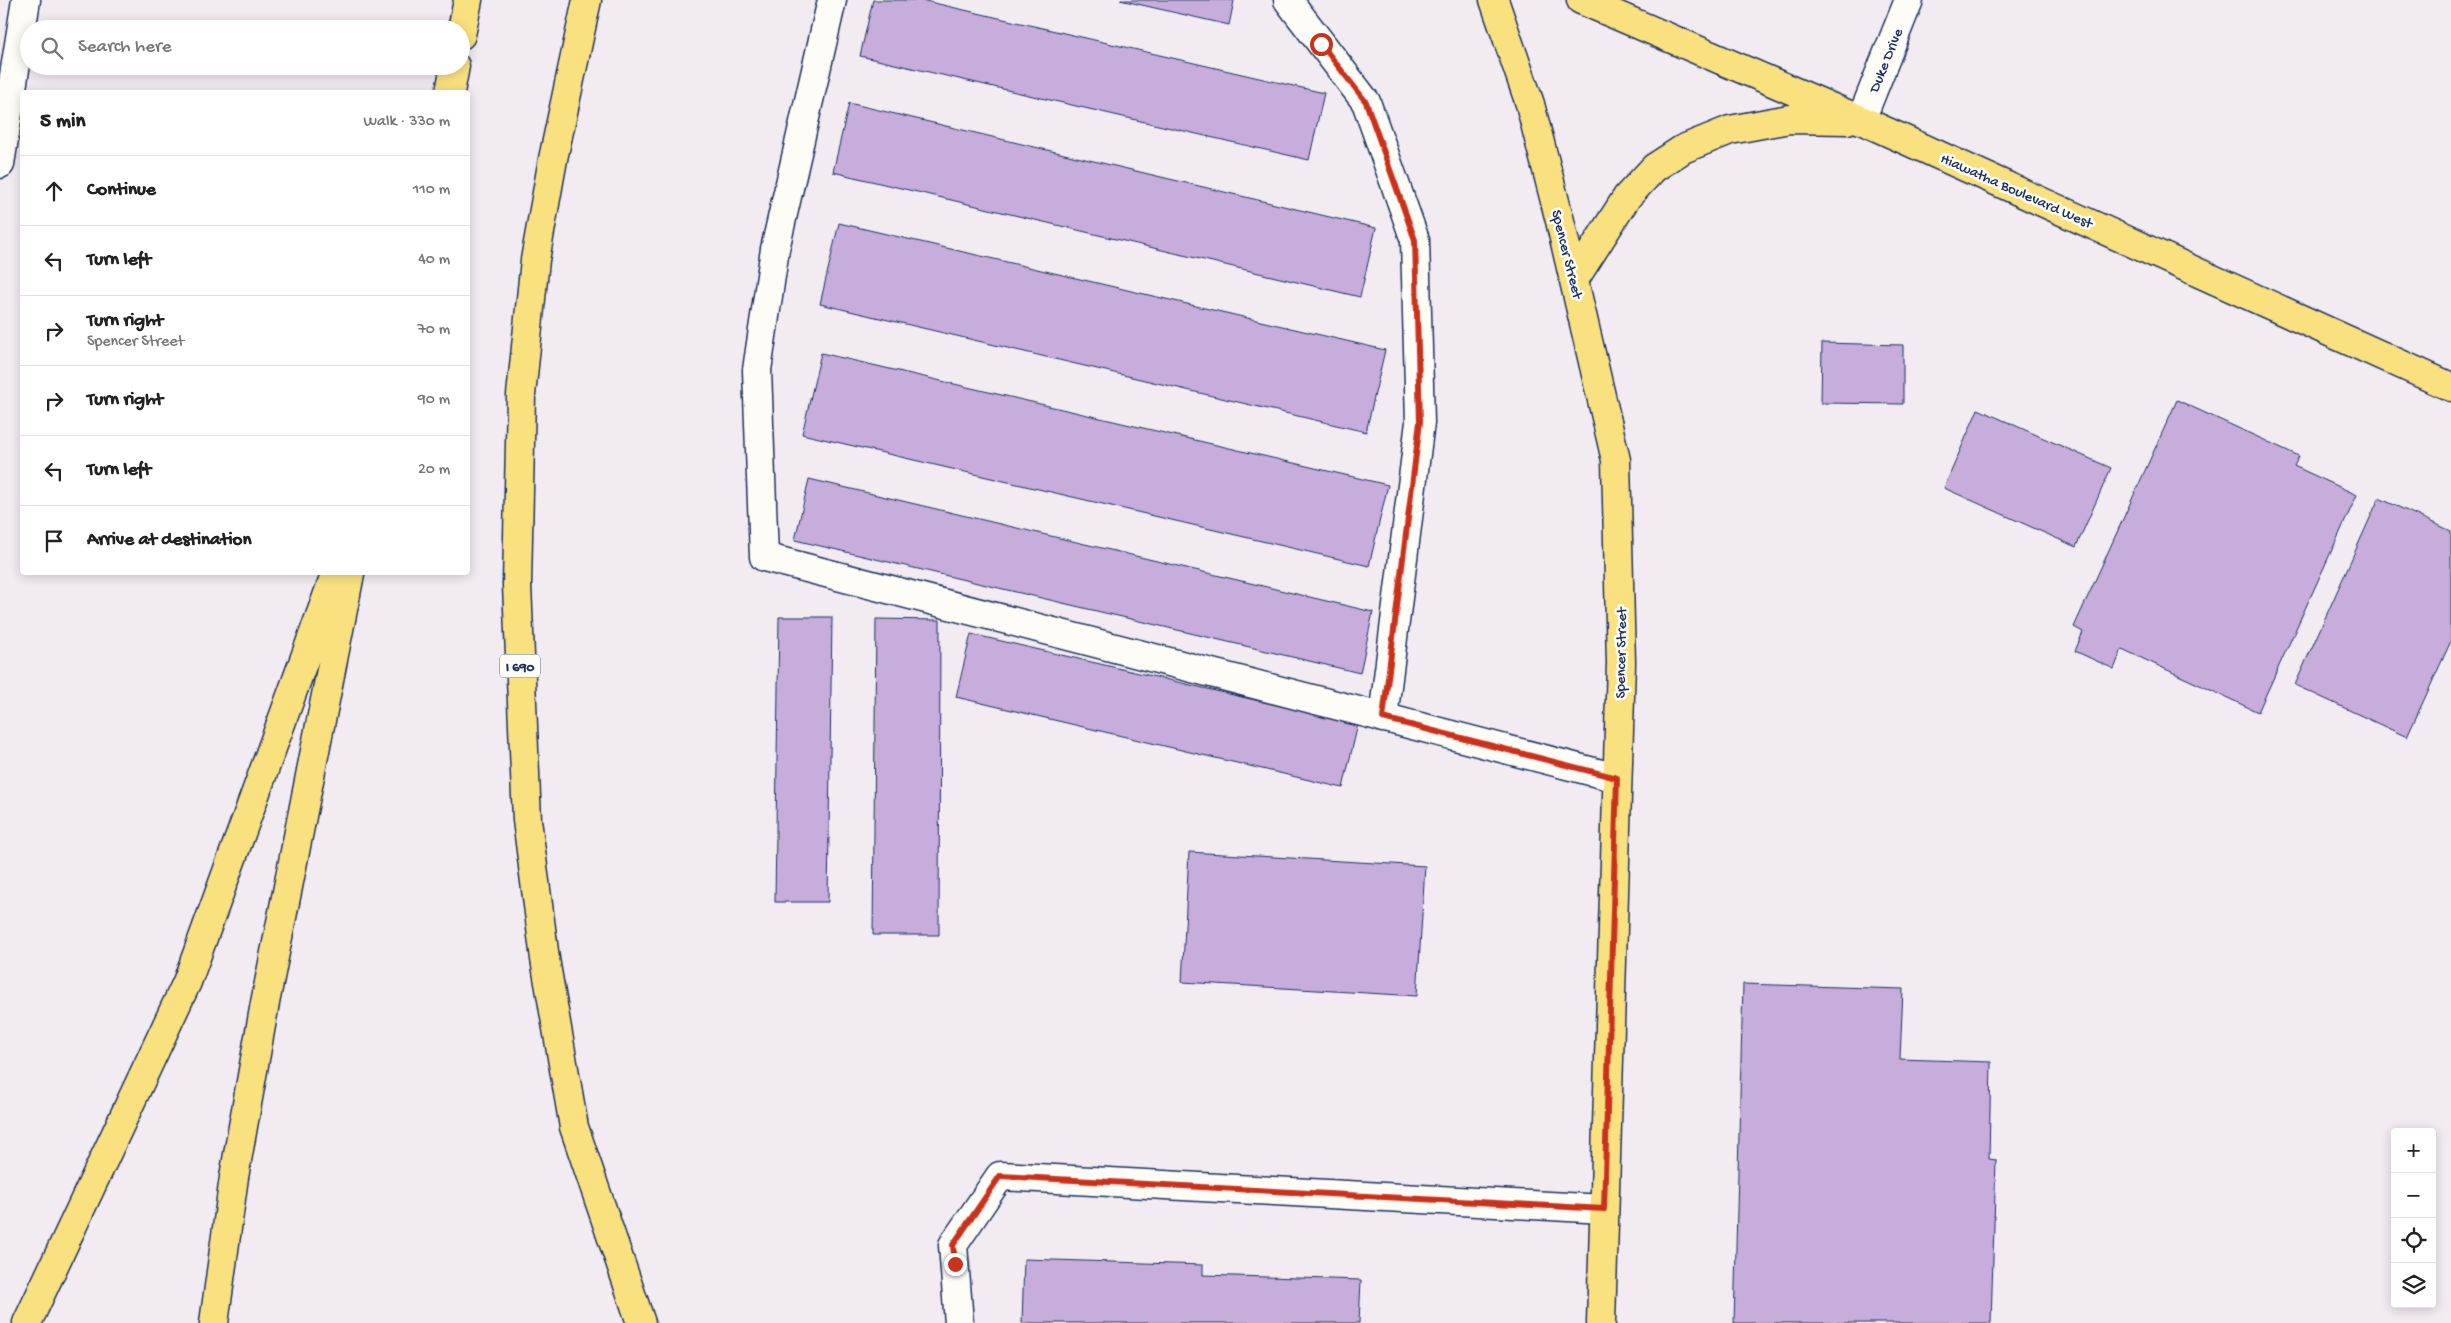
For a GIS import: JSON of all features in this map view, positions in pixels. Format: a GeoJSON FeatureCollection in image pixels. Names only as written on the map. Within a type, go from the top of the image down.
{"type":"FeatureCollection","features":[{"type":"Feature","properties":{"kind":"main road"},"geometry":{"type":"LineString","coordinates":[[464,20],[468,0]]}},
{"type":"Feature","properties":{"kind":"main road","name":"I 690"},"geometry":{"type":"LineString","coordinates":[[587,0],[553,159],[535,260],[521,395],[518,605],[527,820],[545,959],[574,1127],[641,1323]]}},
{"type":"Feature","properties":{"kind":"main road","name":"Spencer Street"},"geometry":{"type":"LineString","coordinates":[[1494,0],[1530,104],[1616,460],[1621,653],[1601,1323]]}},
{"type":"Feature","properties":{"kind":"main road","name":"Hiawatha Boulevard West"},"geometry":{"type":"LineString","coordinates":[[1581,0],[1861,120],[2451,387]]}},
{"type":"Feature","properties":{"kind":"main road"},"geometry":{"type":"LineString","coordinates":[[450,90],[453,75]]}},
{"type":"Feature","properties":{"kind":"main road"},"geometry":{"type":"LineString","coordinates":[[1574,280],[1627,197],[1654,168],[1683,149],[1730,130],[1789,119],[1861,120]]}},
{"type":"Feature","properties":{"kind":"main road"},"geometry":{"type":"LineString","coordinates":[[27,1323],[188,982],[335,575]]}},
{"type":"Feature","properties":{"kind":"main road"},"geometry":{"type":"LineString","coordinates":[[214,1323],[234,1177],[265,1003],[349,575]]}},
{"type":"Feature","properties":{"kind":"lane"},"geometry":{"type":"LineString","coordinates":[[22,20],[26,0]]}},
{"type":"Feature","properties":{"kind":"lane"},"geometry":{"type":"LineString","coordinates":[[832,0],[775,249],[757,370],[764,557],[1617,778]]}},
{"type":"Feature","properties":{"kind":"lane"},"geometry":{"type":"LineString","coordinates":[[1288,0],[1366,102],[1415,240],[1420,422],[1383,718]]}},
{"type":"Feature","properties":{"kind":"lane","name":"Duke Drive"},"geometry":{"type":"LineString","coordinates":[[1861,120],[1909,0]]}},
{"type":"Feature","properties":{"kind":"lane"},"geometry":{"type":"LineString","coordinates":[[0,164],[5,104],[20,30]]}},
{"type":"Feature","properties":{"kind":"lane"},"geometry":{"type":"LineString","coordinates":[[959,1323],[953,1245],[1000,1176],[1604,1209]]}},
{"type":"Feature","properties":{"kind":"building"},"geometry":{"type":"Polygon","coordinates":[[[873,0],[921,0],[1324,93],[1309,160],[860,56],[873,0]]]}},
{"type":"Feature","properties":{"kind":"building"},"geometry":{"type":"Polygon","coordinates":[[[1120,0],[1230,0],[1234,1],[1229,25],[1120,0]]]}},
{"type":"Feature","properties":{"kind":"building"},"geometry":{"type":"Polygon","coordinates":[[[849,103],[1376,228],[1360,297],[833,172],[849,103]]]}},
{"type":"Feature","properties":{"kind":"building"},"geometry":{"type":"Polygon","coordinates":[[[839,223],[1385,350],[1366,432],[820,304],[839,223]]]}},
{"type":"Feature","properties":{"kind":"building"},"geometry":{"type":"Polygon","coordinates":[[[1822,343],[1903,345],[1903,404],[1821,403],[1822,343]]]}},
{"type":"Feature","properties":{"kind":"building"},"geometry":{"type":"Polygon","coordinates":[[[821,353],[1388,485],[1369,566],[802,434],[821,353]]]}},
{"type":"Feature","properties":{"kind":"building"},"geometry":{"type":"Polygon","coordinates":[[[2177,400],[2299,456],[2294,466],[2357,495],[2258,712],[2122,649],[2114,669],[2075,651],[2083,632],[2074,627],[2177,400]]]}},
{"type":"Feature","properties":{"kind":"building"},"geometry":{"type":"Polygon","coordinates":[[[1978,409],[2111,468],[2076,547],[1944,488],[1978,409]]]}},
{"type":"Feature","properties":{"kind":"building"},"geometry":{"type":"Polygon","coordinates":[[[809,479],[1373,612],[1360,673],[795,540],[809,479]]]}},
{"type":"Feature","properties":{"kind":"building"},"geometry":{"type":"Polygon","coordinates":[[[2379,498],[2451,531],[2451,641],[2407,737],[2295,685],[2379,498]]]}},
{"type":"Feature","properties":{"kind":"building"},"geometry":{"type":"Polygon","coordinates":[[[779,617],[832,617],[828,902],[775,902],[779,617]]]}},
{"type":"Feature","properties":{"kind":"building"},"geometry":{"type":"Polygon","coordinates":[[[876,619],[940,620],[939,935],[873,935],[876,619]]]}},
{"type":"Feature","properties":{"kind":"building"},"geometry":{"type":"Polygon","coordinates":[[[971,634],[1358,724],[1343,788],[956,697],[971,634]]]}},
{"type":"Feature","properties":{"kind":"building"},"geometry":{"type":"Polygon","coordinates":[[[1189,852],[1425,866],[1417,996],[1182,982],[1189,852]]]}},
{"type":"Feature","properties":{"kind":"building"},"geometry":{"type":"Polygon","coordinates":[[[1743,984],[1903,989],[1900,1059],[1991,1062],[1989,1159],[1996,1160],[1991,1323],[1734,1323],[1743,984]]]}},
{"type":"Feature","properties":{"kind":"building"},"geometry":{"type":"Polygon","coordinates":[[[1024,1259],[1203,1265],[1203,1275],[1361,1280],[1359,1323],[1022,1323],[1024,1259]]]}},
{"type":"Feature","properties":{"kind":"route"},"geometry":{"type":"LineString","coordinates":[[955,1264],[953,1245],[1000,1176],[1604,1209],[1617,778],[1383,718],[1420,422],[1415,240],[1366,102],[1321,44]]}}]}
